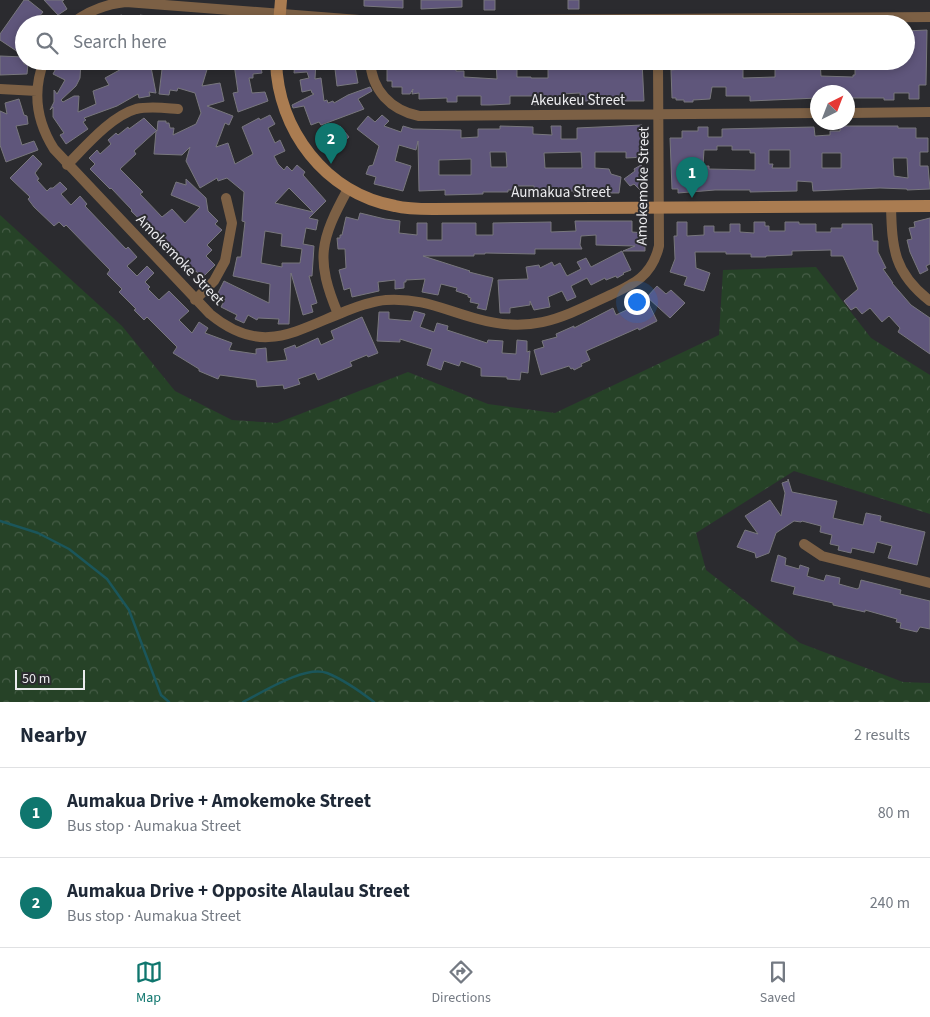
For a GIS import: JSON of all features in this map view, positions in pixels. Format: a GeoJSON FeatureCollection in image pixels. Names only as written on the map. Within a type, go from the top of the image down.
{"type":"FeatureCollection","features":[{"type":"Feature","properties":{"kind":"street"},"geometry":{"type":"LineString","coordinates":[[279,15],[281,0]]}},
{"type":"Feature","properties":{"kind":"street"},"geometry":{"type":"LineString","coordinates":[[84,15],[106,5],[126,2],[153,2],[249,15]]}},
{"type":"Feature","properties":{"kind":"street"},"geometry":{"type":"LineString","coordinates":[[915,17],[930,17]]}},
{"type":"Feature","properties":{"kind":"street","name":"Amokemoke Street"},"geometry":{"type":"LineString","coordinates":[[41,70],[37,91],[37,103],[42,126],[54,149],[195,300],[232,330],[255,337],[287,336],[338,314],[382,300],[409,300],[436,305],[476,319],[502,324],[532,325],[563,317],[626,288],[644,276],[650,268],[659,246],[658,70]]}},
{"type":"Feature","properties":{"kind":"street","name":"Aumakua Street"},"geometry":{"type":"LineString","coordinates":[[277,70],[280,96],[297,138],[322,168],[348,189],[380,203],[411,209],[930,206]]}},
{"type":"Feature","properties":{"kind":"street","name":"Akeukeu Street"},"geometry":{"type":"LineString","coordinates":[[372,70],[374,83],[384,98],[399,109],[413,115],[810,113]]}},
{"type":"Feature","properties":{"kind":"street"},"geometry":{"type":"LineString","coordinates":[[0,89],[37,91]]}},
{"type":"Feature","properties":{"kind":"street"},"geometry":{"type":"LineString","coordinates":[[67,165],[110,124],[124,114],[144,108],[178,109]]}},
{"type":"Feature","properties":{"kind":"street"},"geometry":{"type":"LineString","coordinates":[[855,113],[930,112]]}},
{"type":"Feature","properties":{"kind":"street"},"geometry":{"type":"LineString","coordinates":[[338,314],[325,279],[324,253],[327,231],[348,189]]}},
{"type":"Feature","properties":{"kind":"street"},"geometry":{"type":"LineString","coordinates":[[195,300],[214,281],[225,261],[232,223],[226,198]]}},
{"type":"Feature","properties":{"kind":"street"},"geometry":{"type":"LineString","coordinates":[[891,206],[892,242],[898,262],[913,286],[930,301]]}},
{"type":"Feature","properties":{"kind":"street"},"geometry":{"type":"LineString","coordinates":[[804,544],[822,556],[930,584]]}},
{"type":"Feature","properties":{"kind":"green space"},"geometry":{"type":"Polygon","coordinates":[[[0,215],[122,326],[175,391],[232,420],[277,423],[408,372],[488,404],[555,413],[719,335],[723,270],[816,267],[871,338],[930,375],[930,514],[794,471],[696,533],[706,570],[800,643],[903,682],[930,683],[930,702],[0,702],[0,215]]]}},
{"type":"Feature","properties":{"kind":"building"},"geometry":{"type":"Polygon","coordinates":[[[24,0],[28,0],[43,12],[40,15],[15,15],[15,50],[0,40],[0,34],[24,0]]]}},
{"type":"Feature","properties":{"kind":"building"},"geometry":{"type":"Polygon","coordinates":[[[44,0],[64,0],[62,1],[67,9],[58,15],[44,0]]]}},
{"type":"Feature","properties":{"kind":"building"},"geometry":{"type":"Polygon","coordinates":[[[364,0],[403,0],[403,8],[364,6],[364,0]]]}},
{"type":"Feature","properties":{"kind":"building"},"geometry":{"type":"Polygon","coordinates":[[[421,0],[462,0],[462,7],[421,9],[421,0]]]}},
{"type":"Feature","properties":{"kind":"building"},"geometry":{"type":"Polygon","coordinates":[[[484,0],[495,0],[495,10],[484,10],[484,0]]]}},
{"type":"Feature","properties":{"kind":"building"},"geometry":{"type":"Polygon","coordinates":[[[568,0],[579,0],[579,9],[568,9],[568,0]]]}},
{"type":"Feature","properties":{"kind":"building"},"geometry":{"type":"Polygon","coordinates":[[[927,30],[926,85],[919,85],[919,99],[909,99],[909,93],[894,93],[894,100],[855,98],[855,85],[810,85],[810,98],[750,101],[750,96],[726,96],[726,87],[712,87],[710,99],[684,102],[684,100],[672,98],[671,70],[743,70],[743,78],[775,77],[775,70],[821,70],[821,76],[853,77],[855,70],[915,70],[915,31],[927,30]]]}},
{"type":"Feature","properties":{"kind":"building"},"geometry":{"type":"Polygon","coordinates":[[[0,56],[15,57],[15,70],[27,70],[27,74],[0,75],[0,56]]]}},
{"type":"Feature","properties":{"kind":"building"},"geometry":{"type":"Polygon","coordinates":[[[55,70],[80,70],[80,78],[76,86],[61,100],[63,102],[74,96],[79,96],[78,112],[96,104],[93,91],[109,85],[105,78],[120,70],[152,70],[156,93],[149,92],[150,96],[139,98],[138,94],[117,106],[84,118],[86,120],[83,122],[88,129],[66,144],[60,135],[64,133],[53,117],[53,107],[50,110],[54,102],[54,90],[57,94],[65,80],[53,74],[55,70]]]}},
{"type":"Feature","properties":{"kind":"building"},"geometry":{"type":"Polygon","coordinates":[[[162,70],[207,70],[202,86],[220,83],[224,101],[207,106],[233,116],[229,125],[225,123],[216,147],[228,143],[235,164],[253,154],[242,127],[259,118],[260,120],[270,115],[275,124],[268,128],[275,143],[280,140],[285,151],[274,156],[278,164],[284,170],[287,166],[292,171],[297,165],[305,172],[303,175],[326,201],[309,218],[318,220],[316,230],[306,228],[303,244],[314,246],[312,276],[309,276],[317,303],[311,305],[313,312],[303,315],[291,273],[289,324],[278,324],[279,319],[258,318],[257,320],[248,315],[244,323],[235,319],[237,315],[221,307],[225,299],[217,295],[224,281],[269,303],[270,284],[233,276],[237,257],[241,257],[245,222],[242,221],[244,192],[227,178],[218,181],[217,178],[200,188],[186,161],[190,147],[182,155],[154,154],[156,131],[134,151],[136,154],[120,169],[143,192],[140,194],[162,217],[172,209],[185,223],[200,207],[171,195],[176,182],[186,185],[186,179],[206,198],[208,211],[218,221],[215,224],[222,230],[207,245],[212,250],[206,256],[215,265],[202,278],[196,271],[189,276],[152,236],[155,234],[90,169],[95,164],[89,158],[97,150],[100,154],[111,144],[108,140],[116,133],[118,135],[144,118],[157,131],[158,121],[166,121],[166,123],[169,123],[170,128],[174,128],[173,135],[196,124],[201,113],[195,93],[178,88],[177,91],[170,90],[169,95],[159,94],[162,70]],[[289,188],[275,203],[313,212],[289,188]],[[265,231],[261,263],[282,267],[282,263],[300,263],[302,249],[281,246],[282,234],[265,231]]]}},
{"type":"Feature","properties":{"kind":"building"},"geometry":{"type":"Polygon","coordinates":[[[235,70],[262,70],[262,73],[253,74],[253,78],[249,78],[252,93],[265,92],[268,101],[238,112],[233,93],[238,92],[235,70]]]}},
{"type":"Feature","properties":{"kind":"building"},"geometry":{"type":"Polygon","coordinates":[[[294,70],[316,70],[315,79],[321,78],[324,101],[327,100],[328,103],[333,101],[334,103],[348,95],[370,87],[372,91],[358,99],[364,109],[321,125],[319,122],[311,125],[304,106],[293,108],[292,105],[314,94],[311,90],[302,92],[300,80],[309,78],[307,72],[294,73],[294,70]]]}},
{"type":"Feature","properties":{"kind":"building"},"geometry":{"type":"Polygon","coordinates":[[[335,70],[356,70],[358,83],[337,86],[335,70]]]}},
{"type":"Feature","properties":{"kind":"building"},"geometry":{"type":"Polygon","coordinates":[[[387,70],[456,70],[464,71],[464,77],[497,79],[496,70],[517,70],[517,77],[548,78],[548,70],[642,70],[644,101],[602,103],[602,101],[580,101],[580,93],[562,94],[562,102],[534,105],[534,96],[510,96],[510,104],[481,105],[481,96],[457,96],[457,102],[447,102],[447,98],[419,99],[419,93],[412,94],[413,89],[410,94],[402,94],[402,87],[392,87],[392,81],[387,81],[387,70]]]}},
{"type":"Feature","properties":{"kind":"building"},"geometry":{"type":"Polygon","coordinates":[[[19,99],[24,115],[27,116],[28,124],[16,126],[22,145],[34,141],[38,150],[6,162],[0,145],[0,111],[7,114],[5,103],[19,99]]]}},
{"type":"Feature","properties":{"kind":"building"},"geometry":{"type":"Polygon","coordinates":[[[382,115],[389,121],[384,126],[401,132],[403,126],[413,129],[461,130],[461,138],[478,137],[478,129],[500,129],[500,126],[533,127],[533,134],[552,135],[551,126],[561,126],[561,139],[577,139],[577,128],[642,125],[642,144],[644,144],[644,149],[646,149],[646,157],[626,158],[626,152],[595,152],[595,168],[609,169],[611,174],[621,177],[619,193],[595,191],[593,196],[585,196],[585,193],[574,193],[574,191],[544,191],[544,196],[534,196],[534,186],[517,186],[517,190],[508,190],[508,192],[445,195],[445,190],[419,191],[418,141],[416,150],[399,145],[395,161],[411,166],[403,191],[374,184],[376,177],[366,174],[369,166],[373,165],[379,146],[357,129],[368,116],[375,122],[382,115]],[[490,152],[491,167],[507,167],[506,152],[490,152]],[[581,152],[544,153],[545,168],[582,168],[581,152]],[[471,159],[439,160],[439,175],[471,175],[471,159]]]}},
{"type":"Feature","properties":{"kind":"building"},"geometry":{"type":"Polygon","coordinates":[[[340,126],[349,137],[332,152],[323,141],[340,126]]]}},
{"type":"Feature","properties":{"kind":"building"},"geometry":{"type":"Polygon","coordinates":[[[855,126],[916,128],[916,138],[928,138],[928,152],[920,152],[920,166],[928,166],[930,189],[880,188],[813,191],[812,182],[797,181],[797,191],[750,192],[750,190],[715,190],[678,193],[678,189],[672,189],[670,138],[682,138],[682,131],[698,131],[698,127],[708,127],[708,137],[722,137],[722,129],[810,127],[810,130],[814,130],[815,136],[830,135],[830,131],[855,130],[855,126]],[[717,146],[717,150],[704,150],[703,166],[709,166],[709,169],[755,170],[755,153],[750,153],[750,150],[732,150],[732,146],[717,146]],[[769,150],[769,164],[773,164],[772,168],[790,168],[790,150],[769,150]],[[822,153],[822,168],[841,168],[841,153],[822,153]],[[893,158],[894,176],[908,178],[907,158],[893,158]]]}},
{"type":"Feature","properties":{"kind":"building"},"geometry":{"type":"Polygon","coordinates":[[[33,155],[42,164],[35,173],[39,179],[37,180],[47,191],[60,182],[67,189],[61,194],[71,205],[80,196],[87,204],[85,206],[126,249],[128,247],[137,257],[127,266],[137,276],[147,266],[154,273],[145,282],[150,287],[148,289],[159,300],[169,291],[189,311],[179,320],[192,333],[199,322],[208,328],[205,333],[232,343],[229,350],[256,354],[256,349],[266,348],[267,362],[287,360],[284,349],[295,345],[296,348],[318,338],[321,345],[334,339],[331,331],[362,317],[378,353],[350,362],[352,366],[318,380],[315,373],[298,379],[300,384],[284,389],[283,385],[257,387],[256,380],[220,375],[218,379],[199,371],[199,369],[173,353],[177,347],[147,317],[144,320],[134,310],[136,309],[119,292],[122,289],[107,274],[110,270],[66,225],[64,227],[59,222],[54,226],[34,207],[28,199],[30,197],[10,178],[33,155]]]}},
{"type":"Feature","properties":{"kind":"building"},"geometry":{"type":"Polygon","coordinates":[[[641,165],[648,174],[643,177],[647,185],[640,190],[634,184],[630,186],[624,179],[641,165]]]}},
{"type":"Feature","properties":{"kind":"building"},"geometry":{"type":"Polygon","coordinates":[[[360,213],[400,221],[399,233],[417,235],[417,223],[427,223],[427,240],[442,240],[442,223],[476,223],[476,235],[493,235],[493,223],[551,222],[551,232],[576,231],[575,221],[632,221],[632,232],[645,233],[645,251],[623,251],[635,246],[596,245],[596,235],[581,236],[580,245],[582,249],[535,249],[535,254],[485,253],[474,254],[474,256],[423,256],[493,278],[486,310],[477,308],[479,304],[470,302],[471,298],[456,291],[457,288],[441,284],[438,295],[422,292],[425,279],[406,280],[404,288],[395,289],[395,280],[378,282],[379,291],[352,297],[350,288],[344,290],[339,270],[346,268],[345,249],[338,249],[337,238],[340,238],[340,235],[342,235],[346,217],[358,220],[360,213]]]}},
{"type":"Feature","properties":{"kind":"building"},"geometry":{"type":"Polygon","coordinates":[[[930,218],[930,264],[926,266],[928,270],[920,274],[907,240],[912,239],[909,228],[915,227],[914,222],[930,218]]]}},
{"type":"Feature","properties":{"kind":"building"},"geometry":{"type":"Polygon","coordinates":[[[677,222],[687,222],[687,236],[704,235],[704,226],[714,226],[714,232],[730,232],[730,224],[740,224],[740,232],[754,233],[754,222],[765,222],[765,226],[769,226],[769,231],[785,231],[785,222],[816,224],[816,232],[831,232],[831,228],[842,228],[842,224],[872,224],[873,241],[878,241],[878,252],[886,268],[883,269],[911,305],[930,318],[930,354],[898,332],[900,328],[889,316],[882,322],[870,308],[862,314],[856,307],[851,310],[844,301],[858,289],[843,256],[831,256],[831,250],[792,251],[792,255],[766,257],[751,257],[751,254],[726,254],[726,252],[695,252],[696,268],[710,273],[704,291],[684,285],[687,277],[670,272],[675,259],[674,236],[677,236],[677,222]]]}},
{"type":"Feature","properties":{"kind":"building"},"geometry":{"type":"Polygon","coordinates":[[[622,251],[631,270],[617,278],[616,276],[606,280],[605,278],[591,285],[587,278],[571,286],[576,297],[567,301],[562,291],[548,297],[550,307],[534,310],[530,301],[530,305],[510,308],[510,313],[500,313],[498,280],[528,279],[526,267],[539,265],[540,268],[552,262],[554,266],[560,263],[567,276],[581,269],[577,262],[586,258],[591,267],[622,251]]]}},
{"type":"Feature","properties":{"kind":"building"},"geometry":{"type":"Polygon","coordinates":[[[657,286],[666,294],[671,290],[685,303],[670,318],[647,297],[657,286]]]}},
{"type":"Feature","properties":{"kind":"building"},"geometry":{"type":"Polygon","coordinates":[[[641,295],[644,300],[646,298],[657,321],[586,351],[590,360],[574,370],[569,366],[541,375],[534,350],[544,347],[542,341],[557,337],[556,334],[574,326],[574,328],[613,308],[616,315],[635,306],[632,299],[641,295]]]}},
{"type":"Feature","properties":{"kind":"building"},"geometry":{"type":"Polygon","coordinates":[[[414,311],[425,314],[420,327],[434,332],[437,323],[448,326],[447,330],[487,343],[488,340],[503,341],[502,353],[516,354],[517,340],[527,341],[527,352],[530,351],[528,373],[521,372],[520,380],[507,379],[507,377],[481,376],[481,368],[461,361],[459,366],[444,361],[441,370],[427,365],[432,349],[400,339],[400,342],[377,341],[379,312],[389,312],[389,319],[411,321],[414,311]]]}},
{"type":"Feature","properties":{"kind":"building"},"geometry":{"type":"Polygon","coordinates":[[[788,479],[792,492],[837,501],[833,518],[863,525],[866,513],[881,516],[880,521],[925,532],[917,565],[888,558],[892,546],[877,542],[874,553],[852,548],[851,553],[838,550],[839,546],[830,544],[832,535],[820,532],[821,526],[802,521],[794,521],[776,533],[769,553],[756,558],[755,553],[737,547],[745,530],[758,534],[745,516],[770,500],[781,516],[785,493],[782,483],[788,481],[788,479]]]}},
{"type":"Feature","properties":{"kind":"building"},"geometry":{"type":"Polygon","coordinates":[[[778,555],[786,558],[785,565],[799,569],[800,565],[809,568],[807,576],[810,577],[824,581],[826,575],[840,578],[839,584],[857,589],[861,580],[901,590],[900,594],[930,601],[930,629],[920,627],[917,632],[900,628],[901,623],[896,622],[897,619],[793,594],[795,587],[771,581],[778,555]]]}},
{"type":"Feature","properties":{"kind":"waterway"},"geometry":{"type":"LineString","coordinates":[[0,521],[38,533],[69,549],[107,579],[129,610],[161,695],[169,702]]}},
{"type":"Feature","properties":{"kind":"waterway"},"geometry":{"type":"LineString","coordinates":[[243,702],[296,676],[318,672],[327,673],[339,679],[374,702]]}},
{"type":"Feature","properties":{"kind":"place","name":"Aumakua Drive + Opposite Alaulau Street"},"geometry":{"type":"Point","coordinates":[331,164]}},
{"type":"Feature","properties":{"kind":"place","name":"Aumakua Drive + Amokemoke Street"},"geometry":{"type":"Point","coordinates":[692,198]}}]}
